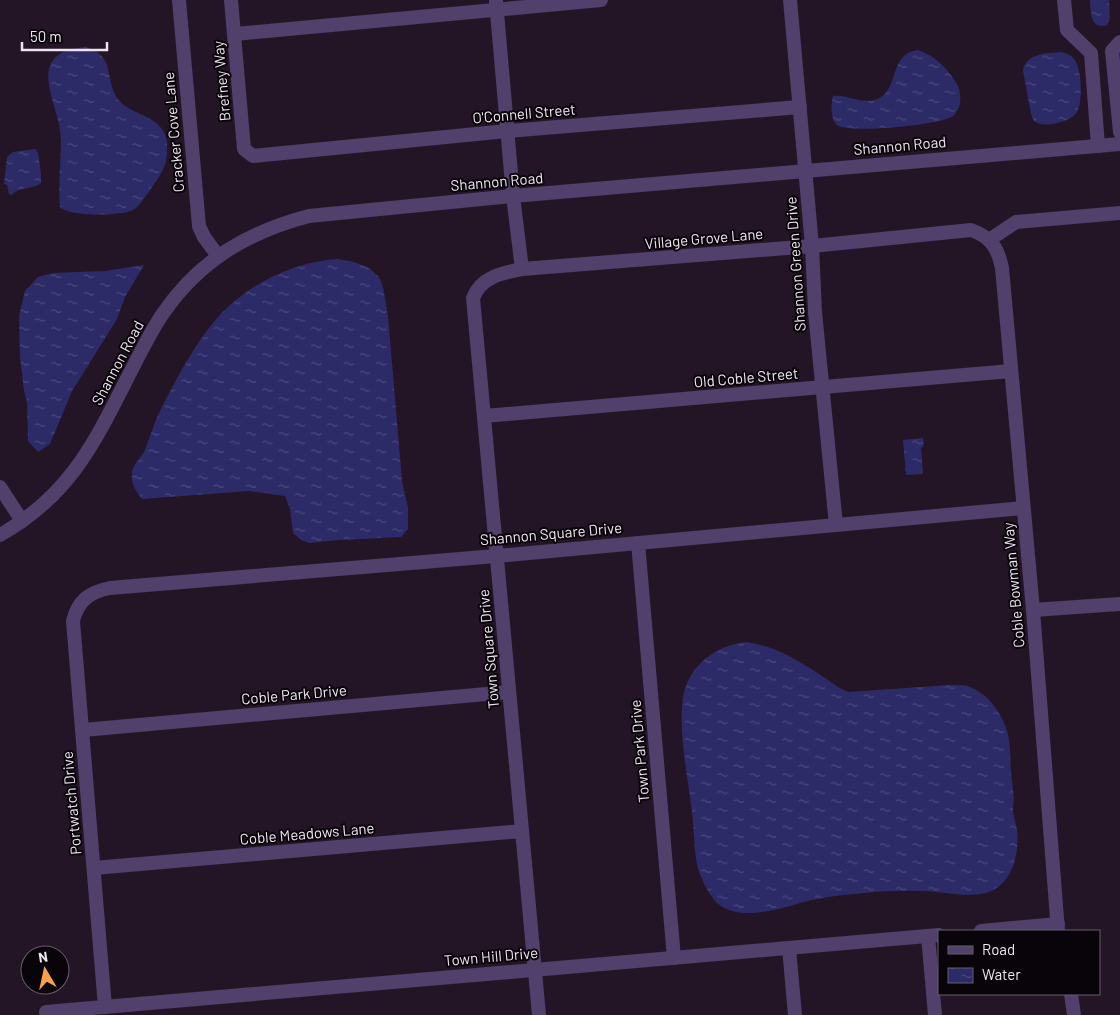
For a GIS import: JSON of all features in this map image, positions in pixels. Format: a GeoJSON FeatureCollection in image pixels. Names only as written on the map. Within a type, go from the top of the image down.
{"type":"FeatureCollection","features":[{"type":"Feature","properties":{"kind":"street","name":"Cracker Cove Lane"},"geometry":{"type":"LineString","coordinates":[[179,0],[199,226],[204,237],[218,256]]}},
{"type":"Feature","properties":{"kind":"street","name":"Brefney Way"},"geometry":{"type":"LineString","coordinates":[[231,0],[244,149],[253,156]]}},
{"type":"Feature","properties":{"kind":"street"},"geometry":{"type":"LineString","coordinates":[[234,34],[497,5],[601,0]]}},
{"type":"Feature","properties":{"kind":"street","name":"Shannon Green Drive"},"geometry":{"type":"LineString","coordinates":[[790,0],[806,171],[815,312],[836,525]]}},
{"type":"Feature","properties":{"kind":"street"},"geometry":{"type":"LineString","coordinates":[[1064,0],[1067,30],[1091,53],[1098,146]]}},
{"type":"Feature","properties":{"kind":"street"},"geometry":{"type":"LineString","coordinates":[[497,5],[513,196],[522,269]]}},
{"type":"Feature","properties":{"kind":"street"},"geometry":{"type":"LineString","coordinates":[[1116,46],[1120,132]]}},
{"type":"Feature","properties":{"kind":"street","name":"O'Connell Street"},"geometry":{"type":"LineString","coordinates":[[253,156],[507,131],[800,108]]}},
{"type":"Feature","properties":{"kind":"street","name":"Shannon Road"},"geometry":{"type":"LineString","coordinates":[[0,535],[45,503],[73,474],[95,442],[160,318],[187,283],[218,256],[262,230],[309,216],[513,196],[1120,144]]}},
{"type":"Feature","properties":{"kind":"street"},"geometry":{"type":"LineString","coordinates":[[989,240],[1016,222],[1120,213]]}},
{"type":"Feature","properties":{"kind":"street","name":"Village Grove Lane"},"geometry":{"type":"LineString","coordinates":[[482,283],[498,274],[522,269],[812,246],[970,230],[980,233],[989,240]]}},
{"type":"Feature","properties":{"kind":"street","name":"Coble Bowman Way"},"geometry":{"type":"LineString","coordinates":[[989,240],[996,248],[1000,258],[1033,610],[1058,928]]}},
{"type":"Feature","properties":{"kind":"street","name":"Town Square Drive"},"geometry":{"type":"LineString","coordinates":[[482,283],[476,290],[473,298],[539,1015]]}},
{"type":"Feature","properties":{"kind":"street","name":"Old Coble Street"},"geometry":{"type":"LineString","coordinates":[[484,416],[1011,371]]}},
{"type":"Feature","properties":{"kind":"street"},"geometry":{"type":"LineString","coordinates":[[0,487],[22,521]]}},
{"type":"Feature","properties":{"kind":"street","name":"Shannon Square Drive"},"geometry":{"type":"LineString","coordinates":[[84,598],[100,590],[110,588],[496,556],[1023,508]]}},
{"type":"Feature","properties":{"kind":"street","name":"Town Park Drive"},"geometry":{"type":"LineString","coordinates":[[638,543],[674,958]]}},
{"type":"Feature","properties":{"kind":"street","name":"Portwatch Drive"},"geometry":{"type":"LineString","coordinates":[[84,598],[75,612],[73,621],[105,1007]]}},
{"type":"Feature","properties":{"kind":"street"},"geometry":{"type":"LineString","coordinates":[[1033,610],[1120,604]]}},
{"type":"Feature","properties":{"kind":"street","name":"Coble Park Drive"},"geometry":{"type":"LineString","coordinates":[[83,730],[509,692]]}},
{"type":"Feature","properties":{"kind":"street","name":"Coble Meadows Lane"},"geometry":{"type":"LineString","coordinates":[[94,868],[522,830]]}},
{"type":"Feature","properties":{"kind":"street"},"geometry":{"type":"LineString","coordinates":[[1007,930],[1058,928]]}},
{"type":"Feature","properties":{"kind":"street"},"geometry":{"type":"LineString","coordinates":[[933,936],[935,1015]]}},
{"type":"Feature","properties":{"kind":"street","name":"Town Hill Drive"},"geometry":{"type":"LineString","coordinates":[[46,1012],[933,936]]}},
{"type":"Feature","properties":{"kind":"street"},"geometry":{"type":"LineString","coordinates":[[789,948],[795,1015]]}},
{"type":"Feature","properties":{"kind":"street"},"geometry":{"type":"LineString","coordinates":[[1071,995],[1074,1015]]}},
{"type":"Feature","properties":{"kind":"water"},"geometry":{"type":"Polygon","coordinates":[[[1090,0],[1109,0],[1110,18],[1107,25],[1101,26],[1094,22],[1091,15],[1090,0]]]}},
{"type":"Feature","properties":{"kind":"water"},"geometry":{"type":"Polygon","coordinates":[[[85,47],[101,55],[105,61],[117,98],[128,108],[159,125],[166,138],[167,153],[165,166],[139,205],[127,212],[84,214],[74,213],[60,207],[61,138],[51,95],[49,69],[54,59],[66,51],[85,47]]]}},
{"type":"Feature","properties":{"kind":"water"},"geometry":{"type":"Polygon","coordinates":[[[918,50],[930,55],[939,62],[957,85],[960,94],[960,104],[953,116],[932,122],[895,127],[858,129],[844,128],[837,125],[832,115],[833,96],[869,101],[883,96],[892,82],[902,58],[908,53],[918,50]]]}},
{"type":"Feature","properties":{"kind":"water"},"geometry":{"type":"Polygon","coordinates":[[[1061,52],[1074,59],[1079,70],[1081,85],[1079,107],[1074,116],[1069,119],[1050,124],[1038,123],[1034,121],[1031,114],[1023,71],[1025,65],[1032,58],[1061,52]]]}},
{"type":"Feature","properties":{"kind":"water"},"geometry":{"type":"Polygon","coordinates":[[[35,149],[38,152],[41,183],[34,187],[18,190],[12,195],[9,194],[7,185],[4,184],[7,157],[13,152],[35,149]]]}},
{"type":"Feature","properties":{"kind":"water"},"geometry":{"type":"Polygon","coordinates":[[[338,259],[354,262],[369,268],[379,277],[383,287],[388,316],[402,481],[408,508],[408,529],[401,537],[310,543],[301,540],[293,533],[290,509],[285,496],[249,491],[142,499],[135,490],[132,476],[133,469],[145,450],[158,416],[174,384],[209,328],[239,297],[265,280],[294,268],[338,259]]]}},
{"type":"Feature","properties":{"kind":"water"},"geometry":{"type":"Polygon","coordinates":[[[144,265],[125,297],[117,319],[72,391],[50,444],[38,452],[28,441],[27,402],[20,357],[19,316],[25,291],[38,277],[53,273],[105,271],[144,265]]]}},
{"type":"Feature","properties":{"kind":"water"},"geometry":{"type":"Polygon","coordinates":[[[923,438],[924,445],[921,448],[923,474],[906,475],[903,440],[923,438]]]}},
{"type":"Feature","properties":{"kind":"water"},"geometry":{"type":"Polygon","coordinates":[[[747,642],[768,647],[786,655],[849,692],[959,685],[974,689],[987,698],[997,710],[1004,724],[1010,747],[1014,794],[1013,812],[1017,830],[1017,846],[1015,861],[1004,882],[991,891],[982,894],[963,895],[925,891],[871,892],[822,898],[763,912],[750,913],[726,909],[716,902],[705,885],[697,865],[683,748],[683,699],[690,677],[702,661],[727,646],[747,642]]]}}]}
